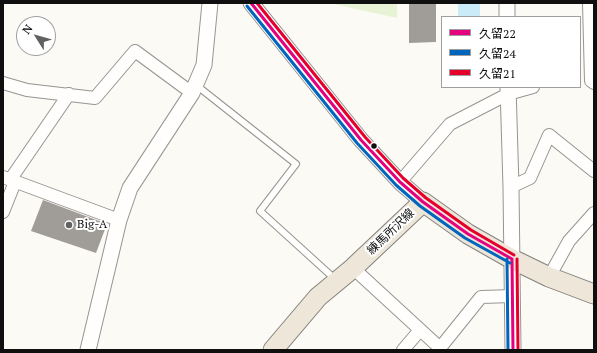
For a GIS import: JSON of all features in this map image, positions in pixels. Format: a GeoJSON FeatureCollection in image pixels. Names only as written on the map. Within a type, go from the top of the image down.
{"type":"FeatureCollection","features":[{"type":"Feature","properties":{"kind":"main road","name":"練馬所沢線"},"geometry":{"type":"LineString","coordinates":[[273,350],[318,297],[353,268],[423,202],[468,234],[512,259],[549,277],[594,294]]}},
{"type":"Feature","properties":{"kind":"street"},"geometry":{"type":"LineString","coordinates":[[88,350],[120,220],[130,188],[194,89],[204,65],[210,3]]}},
{"type":"Feature","properties":{"kind":"street"},"geometry":{"type":"LineString","coordinates":[[251,3],[360,140],[400,182],[423,202]]}},
{"type":"Feature","properties":{"kind":"street"},"geometry":{"type":"LineString","coordinates":[[507,3],[507,16]]}},
{"type":"Feature","properties":{"kind":"street"},"geometry":{"type":"LineString","coordinates":[[589,3],[586,72],[591,81],[594,83]]}},
{"type":"Feature","properties":{"kind":"street"},"geometry":{"type":"LineString","coordinates":[[3,84],[27,90],[95,98],[135,52],[194,89]]}},
{"type":"Feature","properties":{"kind":"street"},"geometry":{"type":"LineString","coordinates":[[400,182],[450,124],[508,90],[525,88]]}},
{"type":"Feature","properties":{"kind":"street"},"geometry":{"type":"LineString","coordinates":[[508,90],[513,350]]}},
{"type":"Feature","properties":{"kind":"street"},"geometry":{"type":"LineString","coordinates":[[3,212],[9,180],[69,94]]}},
{"type":"Feature","properties":{"kind":"street"},"geometry":{"type":"LineString","coordinates":[[511,187],[530,178],[548,135],[594,171]]}},
{"type":"Feature","properties":{"kind":"street"},"geometry":{"type":"LineString","coordinates":[[9,180],[120,220]]}},
{"type":"Feature","properties":{"kind":"street"},"geometry":{"type":"LineString","coordinates":[[549,277],[569,241],[594,213]]}},
{"type":"Feature","properties":{"kind":"street"},"geometry":{"type":"LineString","coordinates":[[353,268],[440,348],[481,297],[513,296]]}},
{"type":"Feature","properties":{"kind":"street"},"geometry":{"type":"LineString","coordinates":[[403,350],[420,330]]}},
{"type":"Feature","properties":{"kind":"lane"},"geometry":{"type":"LineString","coordinates":[[194,89],[296,164],[260,211],[338,281]]}},
{"type":"Feature","properties":{"kind":"green space"},"geometry":{"type":"Polygon","coordinates":[[[329,3],[397,3],[397,18],[329,3]]]}},
{"type":"Feature","properties":{"kind":"water"},"geometry":{"type":"Polygon","coordinates":[[[458,3],[480,3],[480,16],[458,16],[458,3]]]}},
{"type":"Feature","properties":{"kind":"building"},"geometry":{"type":"Polygon","coordinates":[[[409,3],[436,3],[436,42],[409,43],[409,3]]]}},
{"type":"Feature","properties":{"kind":"building"},"geometry":{"type":"Polygon","coordinates":[[[43,200],[107,224],[96,253],[31,231],[43,200]]]}},
{"type":"Feature","properties":{"kind":"transit line","name":"久留22"},"geometry":{"type":"LineString","coordinates":[[251,3],[361,140],[400,182],[423,202],[468,234],[512,259]]}},
{"type":"Feature","properties":{"kind":"transit line","name":"久留21"},"geometry":{"type":"LineString","coordinates":[[257,3],[365,137],[403,178],[426,198],[471,230],[514,255]]}},
{"type":"Feature","properties":{"kind":"transit line","name":"久留24"},"geometry":{"type":"LineString","coordinates":[[247,6],[357,143],[396,185],[420,206],[465,238],[510,263]]}},
{"type":"Feature","properties":{"kind":"transit line","name":"久留24"},"geometry":{"type":"LineString","coordinates":[[507,259],[508,350]]}},
{"type":"Feature","properties":{"kind":"transit line","name":"久留22"},"geometry":{"type":"LineString","coordinates":[[512,259],[513,350]]}},
{"type":"Feature","properties":{"kind":"transit line","name":"久留21"},"geometry":{"type":"LineString","coordinates":[[517,259],[518,350]]}},
{"type":"Feature","properties":{"kind":"place","name":"Big-A"},"geometry":{"type":"Point","coordinates":[69,225]}}]}
